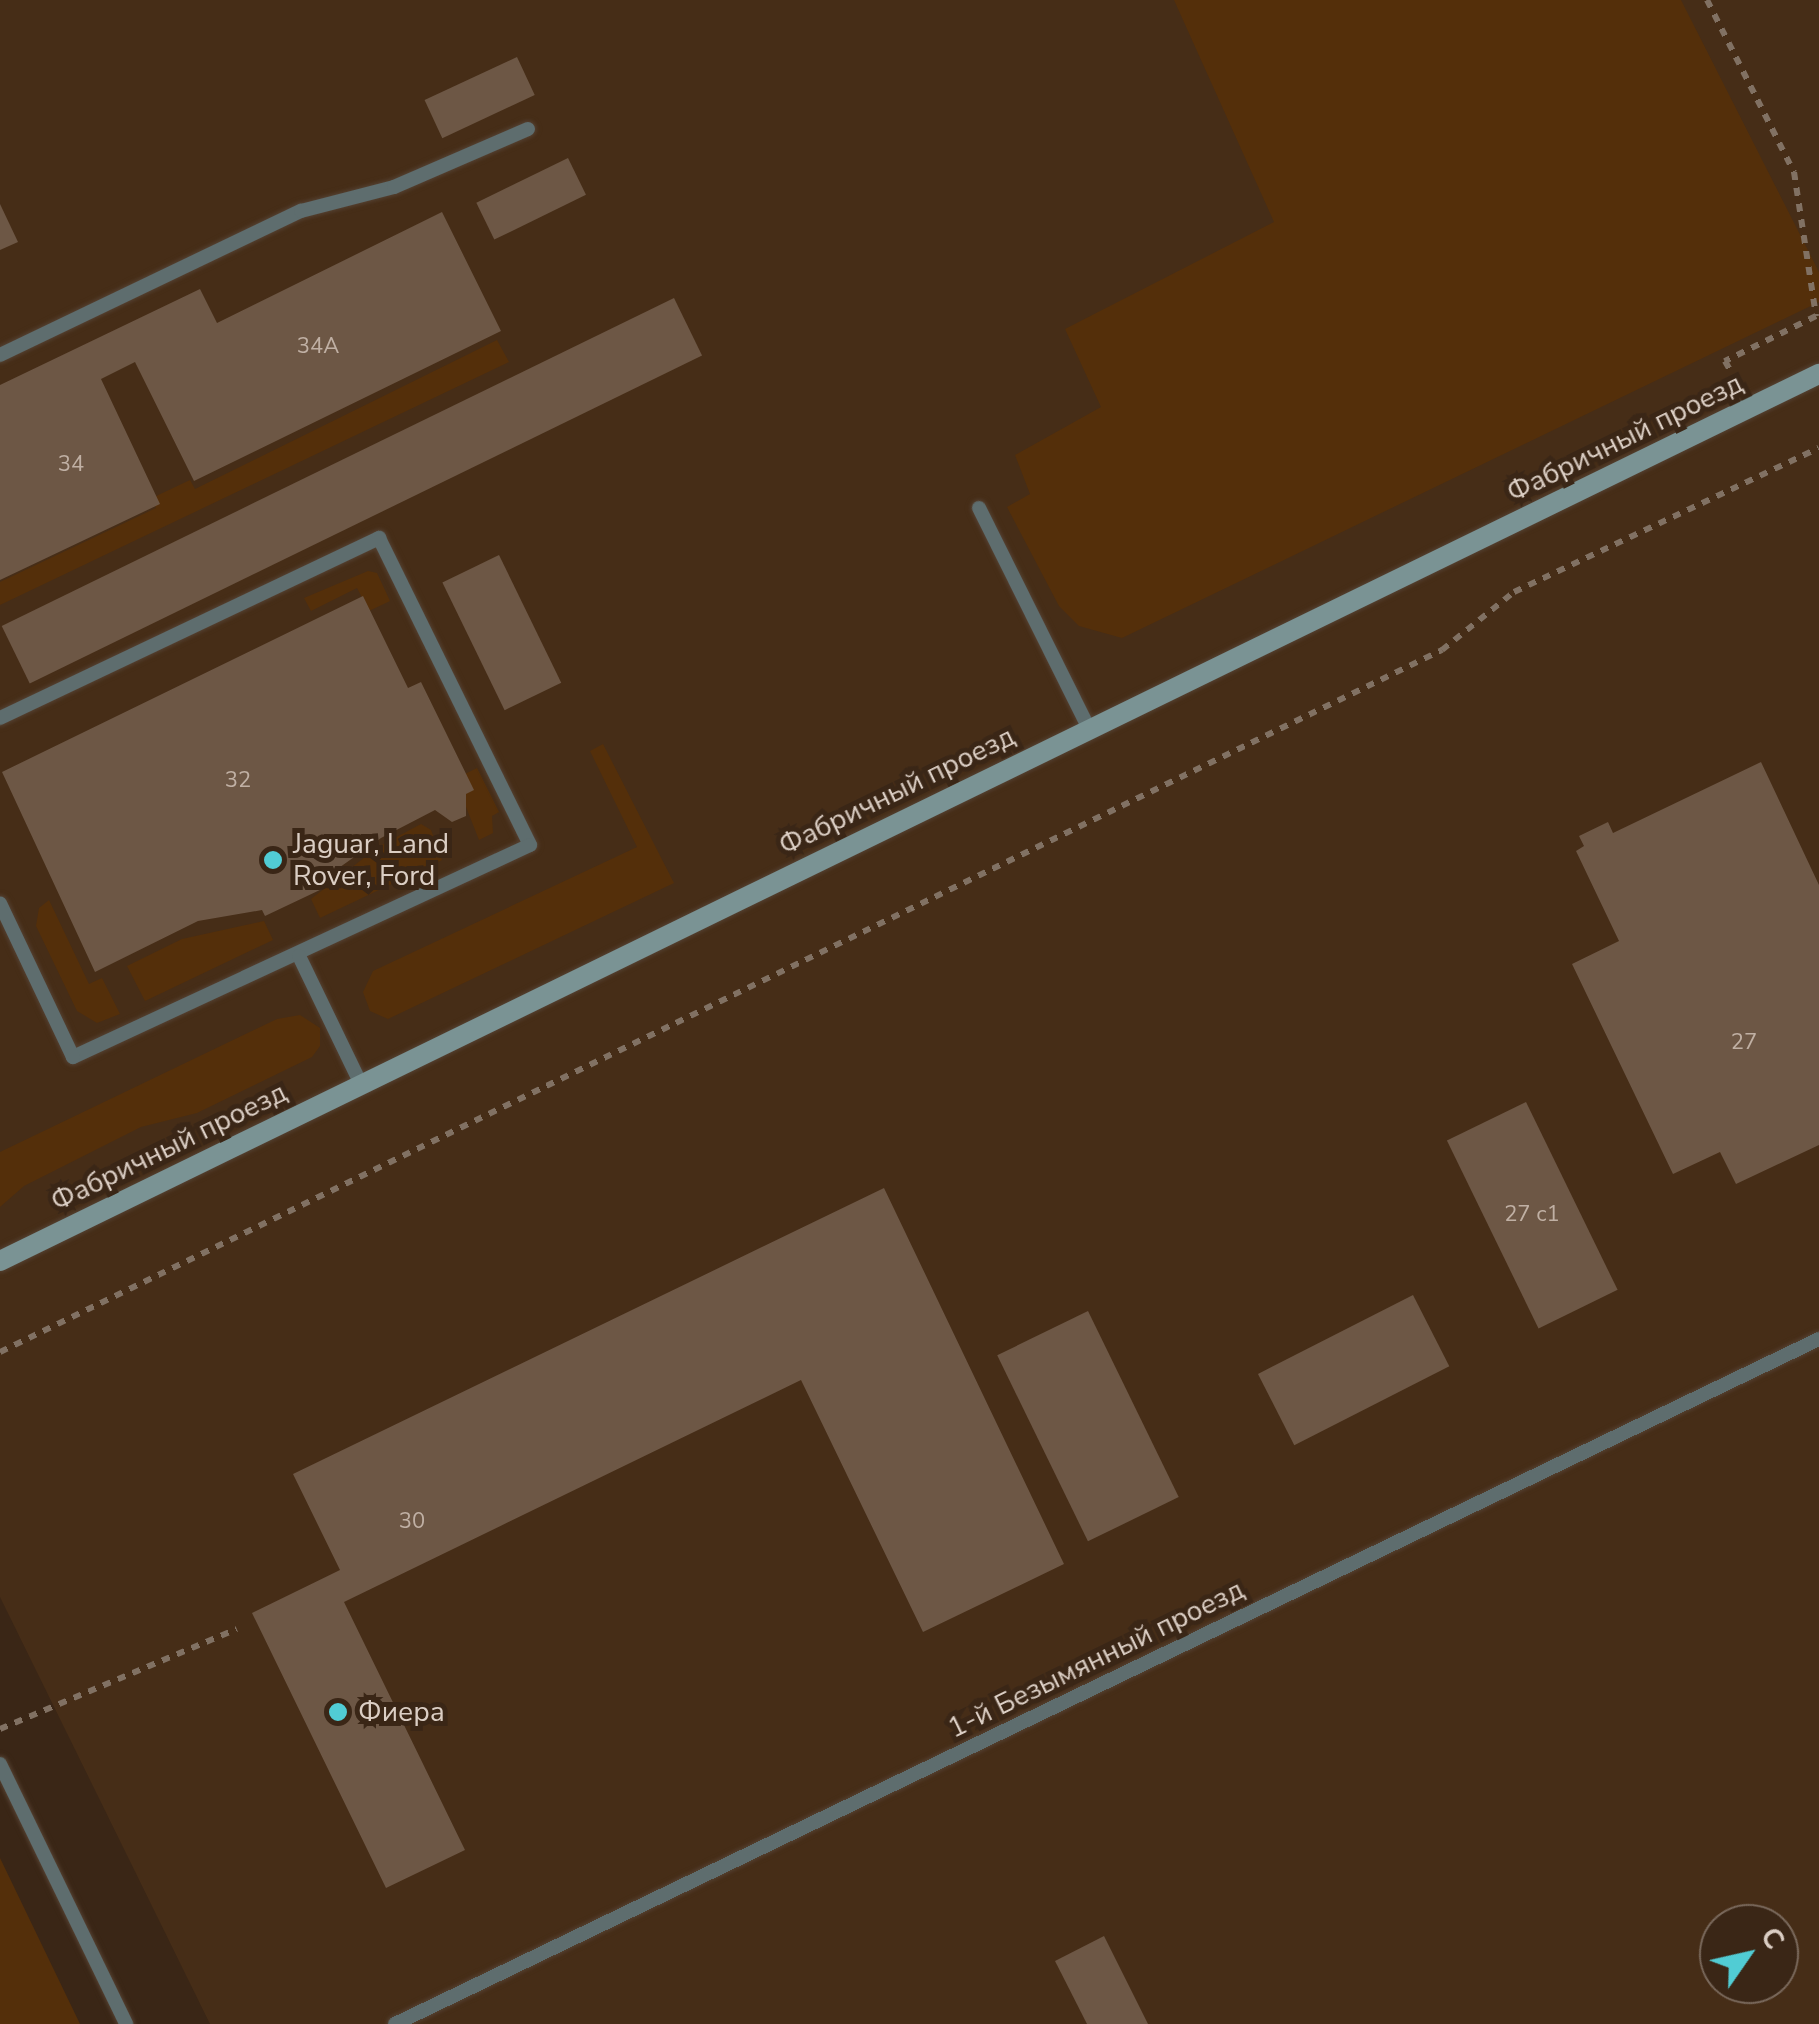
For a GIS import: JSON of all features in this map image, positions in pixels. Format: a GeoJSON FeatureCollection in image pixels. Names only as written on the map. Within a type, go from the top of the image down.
{"type":"FeatureCollection","features":[{"type":"Feature","properties":{"kind":"street","name":"Фабричный проезд"},"geometry":{"type":"LineString","coordinates":[[0,1261],[360,1082],[1819,374]]}},
{"type":"Feature","properties":{"kind":"lane"},"geometry":{"type":"LineString","coordinates":[[0,355],[301,211],[394,188],[528,129]]}},
{"type":"Feature","properties":{"kind":"lane"},"geometry":{"type":"LineString","coordinates":[[978,508],[1089,728]]}},
{"type":"Feature","properties":{"kind":"lane"},"geometry":{"type":"LineString","coordinates":[[0,718],[379,538],[530,845],[299,956],[73,1058],[0,903]]}},
{"type":"Feature","properties":{"kind":"lane"},"geometry":{"type":"LineString","coordinates":[[299,956],[360,1082]]}},
{"type":"Feature","properties":{"kind":"lane","name":"1-й Безымянный проезд"},"geometry":{"type":"LineString","coordinates":[[395,2024],[1819,1339]]}},
{"type":"Feature","properties":{"kind":"lane"},"geometry":{"type":"LineString","coordinates":[[0,1764],[126,2024]]}},
{"type":"Feature","properties":{"kind":"path"},"geometry":{"type":"LineString","coordinates":[[1706,0],[1794,172],[1816,316],[1725,360],[1751,407]]}},
{"type":"Feature","properties":{"kind":"path"},"geometry":{"type":"LineString","coordinates":[[0,1352],[1442,650],[1514,592],[1819,448]]}},
{"type":"Feature","properties":{"kind":"path"},"geometry":{"type":"LineString","coordinates":[[0,1729],[237,1630]]}},
{"type":"Feature","properties":{"kind":"shaded area"},"geometry":{"type":"Polygon","coordinates":[[[0,0],[1819,0],[1819,2024],[210,2024],[0,1597],[0,0]]]}},
{"type":"Feature","properties":{"kind":"shaded area"},"geometry":{"type":"Polygon","coordinates":[[[1174,0],[1681,0],[1819,272],[1819,302],[1122,638],[1079,626],[1059,606],[1007,507],[1030,494],[1015,455],[1101,407],[1065,329],[1274,222],[1174,0]]]}},
{"type":"Feature","properties":{"kind":"shaded area"},"geometry":{"type":"Polygon","coordinates":[[[497,340],[509,362],[0,605],[0,582],[156,508],[152,498],[190,480],[195,489],[497,340]]]}},
{"type":"Feature","properties":{"kind":"shaded area"},"geometry":{"type":"Polygon","coordinates":[[[368,571],[377,573],[390,601],[369,611],[357,588],[311,611],[304,598],[368,571]]]}},
{"type":"Feature","properties":{"kind":"shaded area"},"geometry":{"type":"Polygon","coordinates":[[[603,744],[674,883],[388,1019],[370,1011],[363,992],[373,971],[637,847],[590,751],[603,744]]]}},
{"type":"Feature","properties":{"kind":"shaded area"},"geometry":{"type":"Polygon","coordinates":[[[477,768],[499,812],[492,816],[493,833],[479,840],[455,779],[477,768]]]}},
{"type":"Feature","properties":{"kind":"shaded area"},"geometry":{"type":"Polygon","coordinates":[[[421,824],[431,830],[442,860],[320,918],[311,899],[378,847],[421,824]]]}},
{"type":"Feature","properties":{"kind":"shaded area"},"geometry":{"type":"Polygon","coordinates":[[[49,900],[89,984],[102,978],[120,1014],[97,1023],[77,1011],[36,926],[39,908],[49,900]]]}},
{"type":"Feature","properties":{"kind":"shaded area"},"geometry":{"type":"Polygon","coordinates":[[[264,921],[273,940],[145,1001],[127,966],[182,939],[264,921]]]}},
{"type":"Feature","properties":{"kind":"shaded area"},"geometry":{"type":"Polygon","coordinates":[[[300,1015],[320,1028],[320,1046],[312,1057],[197,1113],[141,1127],[24,1186],[0,1207],[0,1152],[277,1019],[300,1015]]]}},
{"type":"Feature","properties":{"kind":"shaded area"},"geometry":{"type":"Polygon","coordinates":[[[0,1858],[80,2024],[0,2024],[0,1858]]]}},
{"type":"Feature","properties":{"kind":"building"},"geometry":{"type":"Polygon","coordinates":[[[517,57],[535,95],[442,138],[425,100],[517,57]]]}},
{"type":"Feature","properties":{"kind":"building"},"geometry":{"type":"Polygon","coordinates":[[[568,158],[586,195],[494,240],[476,203],[568,158]]]}},
{"type":"Feature","properties":{"kind":"building"},"geometry":{"type":"Polygon","coordinates":[[[0,204],[18,242],[0,250],[0,204]]]}},
{"type":"Feature","properties":{"kind":"building"},"geometry":{"type":"Polygon","coordinates":[[[442,212],[501,331],[194,481],[135,362],[101,379],[160,504],[0,580],[0,385],[200,289],[217,323],[442,212]]]}},
{"type":"Feature","properties":{"kind":"building"},"geometry":{"type":"Polygon","coordinates":[[[674,298],[702,356],[30,683],[2,626],[674,298]]]}},
{"type":"Feature","properties":{"kind":"building"},"geometry":{"type":"Polygon","coordinates":[[[499,555],[561,683],[505,710],[442,583],[499,555]]]}},
{"type":"Feature","properties":{"kind":"building"},"geometry":{"type":"Polygon","coordinates":[[[363,596],[408,688],[421,682],[474,790],[466,794],[466,816],[452,822],[435,810],[381,838],[319,882],[322,889],[265,916],[262,910],[198,921],[95,972],[2,772],[363,596]]]}},
{"type":"Feature","properties":{"kind":"building"},"geometry":{"type":"Polygon","coordinates":[[[1761,762],[1819,885],[1819,1145],[1736,1184],[1720,1152],[1673,1174],[1572,964],[1619,941],[1576,851],[1584,846],[1579,836],[1608,822],[1613,833],[1761,762]]]}},
{"type":"Feature","properties":{"kind":"building"},"geometry":{"type":"Polygon","coordinates":[[[1526,1102],[1618,1290],[1539,1328],[1447,1141],[1526,1102]]]}},
{"type":"Feature","properties":{"kind":"building"},"geometry":{"type":"Polygon","coordinates":[[[884,1188],[1064,1564],[923,1632],[801,1380],[344,1602],[465,1850],[386,1888],[252,1613],[340,1570],[293,1474],[884,1188]]]}},
{"type":"Feature","properties":{"kind":"building"},"geometry":{"type":"Polygon","coordinates":[[[1413,1295],[1449,1366],[1294,1445],[1258,1374],[1413,1295]]]}},
{"type":"Feature","properties":{"kind":"building"},"geometry":{"type":"Polygon","coordinates":[[[1088,1311],[1179,1497],[1088,1541],[997,1355],[1088,1311]]]}},
{"type":"Feature","properties":{"kind":"building"},"geometry":{"type":"Polygon","coordinates":[[[1104,1936],[1148,2024],[1087,2024],[1055,1961],[1104,1936]]]}},
{"type":"Feature","properties":{"kind":"place","name":"Jaguar, Land Rover, Ford"},"geometry":{"type":"Point","coordinates":[273,860]}},
{"type":"Feature","properties":{"kind":"place","name":"Фиера"},"geometry":{"type":"Point","coordinates":[338,1712]}}]}
